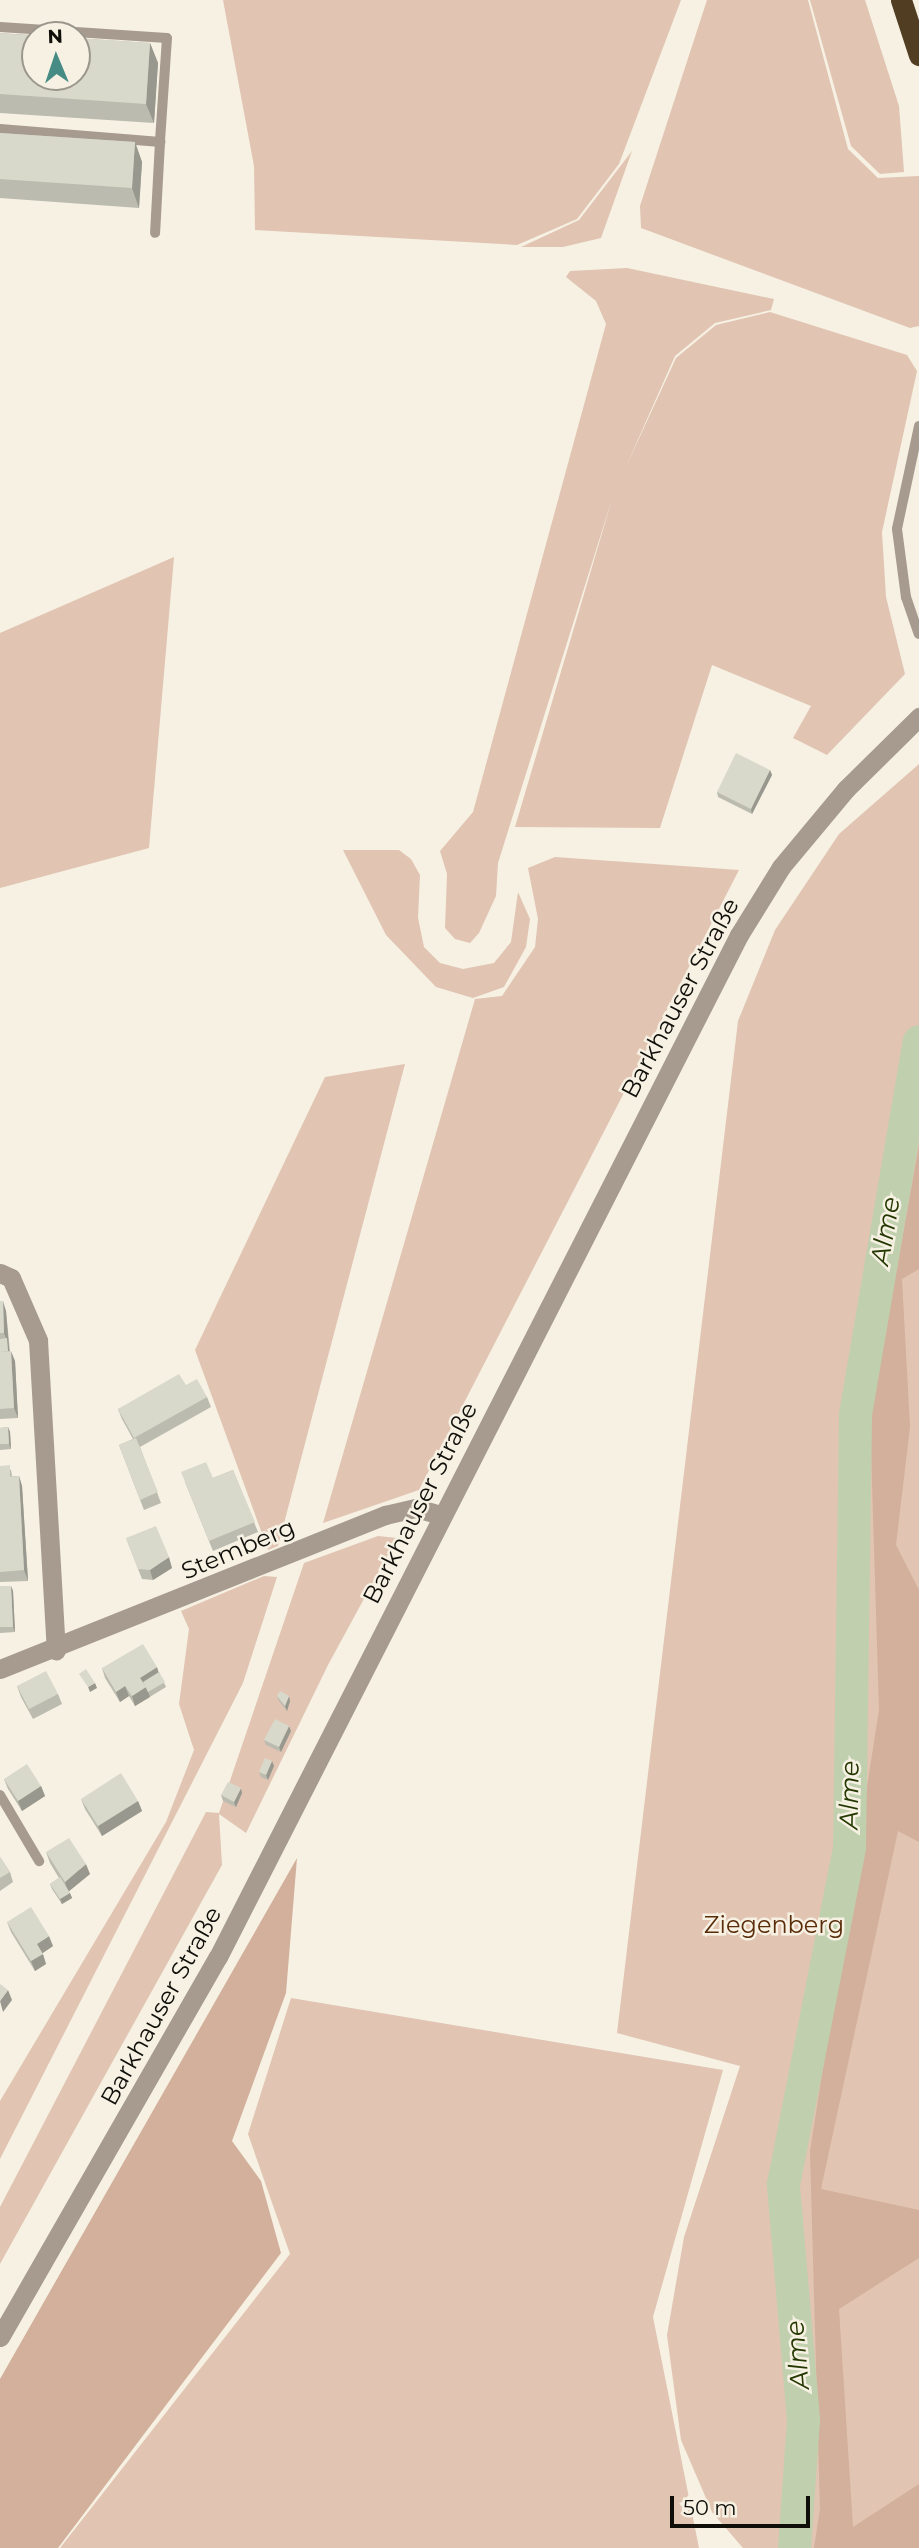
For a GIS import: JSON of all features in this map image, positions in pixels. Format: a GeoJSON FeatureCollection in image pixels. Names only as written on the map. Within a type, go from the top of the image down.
{"type":"FeatureCollection","features":[{"type":"Feature","properties":{"kind":"highway"},"geometry":{"type":"LineString","coordinates":[[901,0],[919,55]]}},
{"type":"Feature","properties":{"kind":"street","name":"Barkhauser Straße"},"geometry":{"type":"LineString","coordinates":[[0,2337],[218,1957],[739,935],[797,848],[846,789],[919,717]]}},
{"type":"Feature","properties":{"kind":"street"},"geometry":{"type":"LineString","coordinates":[[0,1273],[11,1278],[38,1340],[56,1650]]}},
{"type":"Feature","properties":{"kind":"street","name":"Stemberg"},"geometry":{"type":"LineString","coordinates":[[0,1669],[56,1650],[385,1515],[416,1508],[441,1515]]}},
{"type":"Feature","properties":{"kind":"lane"},"geometry":{"type":"LineString","coordinates":[[0,27],[167,38],[155,233]]}},
{"type":"Feature","properties":{"kind":"lane"},"geometry":{"type":"LineString","coordinates":[[0,129],[160,142]]}},
{"type":"Feature","properties":{"kind":"lane"},"geometry":{"type":"LineString","coordinates":[[919,426],[897,529],[906,597],[919,634]]}},
{"type":"Feature","properties":{"kind":"lane"},"geometry":{"type":"LineString","coordinates":[[0,1795],[39,1861]]}},
{"type":"Feature","properties":{"kind":"green space"},"geometry":{"type":"Polygon","coordinates":[[[223,0],[681,0],[619,164],[577,219],[517,245],[255,230],[254,166],[223,0]]]}},
{"type":"Feature","properties":{"kind":"green space"},"geometry":{"type":"Polygon","coordinates":[[[707,0],[808,0],[848,149],[878,178],[919,176],[919,326],[910,328],[641,228],[640,206],[707,0]]]}},
{"type":"Feature","properties":{"kind":"green space"},"geometry":{"type":"Polygon","coordinates":[[[810,0],[865,0],[899,106],[904,172],[880,174],[851,146],[810,0]]]}},
{"type":"Feature","properties":{"kind":"green space"},"geometry":{"type":"Polygon","coordinates":[[[632,151],[601,238],[563,247],[521,247],[579,220],[632,151]]]}},
{"type":"Feature","properties":{"kind":"green space"},"geometry":{"type":"Polygon","coordinates":[[[627,268],[774,299],[771,310],[715,323],[675,356],[624,471],[676,358],[716,325],[770,312],[907,355],[917,371],[882,532],[886,597],[905,674],[827,755],[793,738],[811,706],[712,665],[660,828],[515,827],[613,496],[498,863],[496,896],[479,933],[470,943],[455,939],[445,928],[447,874],[440,851],[473,812],[606,324],[596,301],[566,277],[570,271],[627,268]]]}},
{"type":"Feature","properties":{"kind":"green space"},"geometry":{"type":"Polygon","coordinates":[[[174,557],[149,848],[0,888],[0,633],[174,557]]]}},
{"type":"Feature","properties":{"kind":"green space","name":"Ziegenberg"},"geometry":{"type":"Polygon","coordinates":[[[919,764],[919,2548],[743,2548],[712,2512],[681,2440],[667,2335],[684,2237],[740,2066],[617,2033],[738,1021],[775,930],[839,834],[919,764]]]}},
{"type":"Feature","properties":{"kind":"green space"},"geometry":{"type":"Polygon","coordinates":[[[343,850],[399,850],[411,859],[420,875],[418,918],[424,947],[440,963],[463,969],[494,963],[511,942],[518,892],[530,919],[526,947],[504,987],[473,998],[436,987],[386,935],[343,850]]]}},
{"type":"Feature","properties":{"kind":"green space"},"geometry":{"type":"Polygon","coordinates":[[[555,857],[739,870],[419,1490],[323,1523],[475,999],[502,996],[535,947],[538,919],[528,868],[555,857]]]}},
{"type":"Feature","properties":{"kind":"green space"},"geometry":{"type":"Polygon","coordinates":[[[405,1064],[278,1546],[268,1550],[195,1350],[325,1077],[405,1064]]]}},
{"type":"Feature","properties":{"kind":"green space"},"geometry":{"type":"Polygon","coordinates":[[[378,1536],[397,1538],[328,1665],[246,1833],[219,1814],[222,1865],[0,2264],[0,2207],[206,1812],[219,1813],[304,1563],[378,1536]]]}},
{"type":"Feature","properties":{"kind":"green space"},"geometry":{"type":"Polygon","coordinates":[[[264,1576],[277,1577],[243,1683],[0,2159],[0,2101],[166,1822],[194,1750],[179,1704],[189,1629],[181,1611],[264,1576]]]}},
{"type":"Feature","properties":{"kind":"green space"},"geometry":{"type":"Polygon","coordinates":[[[291,1998],[723,2070],[653,2317],[699,2548],[60,2548],[290,2254],[248,2134],[291,1998]]]}},
{"type":"Feature","properties":{"kind":"shaded area","name":"Ziegenberg"},"geometry":{"type":"Polygon","coordinates":[[[919,1145],[919,1269],[902,1279],[910,1427],[896,1545],[919,1590],[919,1842],[898,1831],[821,2189],[919,2210],[919,2258],[839,2309],[853,2527],[919,2484],[919,2548],[814,2548],[820,2509],[810,2151],[879,1710],[870,1418],[919,1145]]]}},
{"type":"Feature","properties":{"kind":"shaded area"},"geometry":{"type":"Polygon","coordinates":[[[297,1858],[286,1993],[232,2141],[261,2181],[281,2253],[58,2548],[0,2548],[0,2379],[297,1858]]]}},
{"type":"Feature","properties":{"kind":"building"},"geometry":{"type":"Polygon","coordinates":[[[0,33],[21,35],[21,91],[91,91],[91,39],[150,43],[146,104],[0,94],[0,33]]]}},
{"type":"Feature","properties":{"kind":"building"},"geometry":{"type":"Polygon","coordinates":[[[0,133],[135,142],[132,188],[0,179],[0,133]]]}},
{"type":"Feature","properties":{"kind":"building"},"geometry":{"type":"Polygon","coordinates":[[[736,753],[770,770],[751,809],[717,792],[736,753]]]}},
{"type":"Feature","properties":{"kind":"building"},"geometry":{"type":"Polygon","coordinates":[[[0,1301],[3,1301],[4,1333],[0,1333],[0,1301]]]}},
{"type":"Feature","properties":{"kind":"building"},"geometry":{"type":"Polygon","coordinates":[[[7,1338],[8,1351],[0,1352],[0,1339],[7,1338]]]}},
{"type":"Feature","properties":{"kind":"building"},"geometry":{"type":"Polygon","coordinates":[[[11,1351],[14,1408],[0,1409],[0,1352],[11,1351]]]}},
{"type":"Feature","properties":{"kind":"building"},"geometry":{"type":"Polygon","coordinates":[[[179,1374],[186,1385],[197,1379],[207,1397],[134,1438],[118,1409],[179,1374]]]}},
{"type":"Feature","properties":{"kind":"building"},"geometry":{"type":"Polygon","coordinates":[[[8,1427],[9,1444],[0,1444],[0,1428],[8,1427]]]}},
{"type":"Feature","properties":{"kind":"building"},"geometry":{"type":"Polygon","coordinates":[[[136,1438],[158,1492],[140,1500],[119,1445],[136,1438]]]}},
{"type":"Feature","properties":{"kind":"building"},"geometry":{"type":"Polygon","coordinates":[[[206,1462],[213,1478],[233,1470],[255,1522],[209,1541],[181,1472],[206,1462]]]}},
{"type":"Feature","properties":{"kind":"building"},"geometry":{"type":"Polygon","coordinates":[[[10,1465],[10,1477],[0,1477],[0,1466],[10,1465]]]}},
{"type":"Feature","properties":{"kind":"building"},"geometry":{"type":"Polygon","coordinates":[[[19,1476],[24,1570],[0,1572],[0,1477],[19,1476]]]}},
{"type":"Feature","properties":{"kind":"building"},"geometry":{"type":"Polygon","coordinates":[[[156,1526],[169,1557],[150,1570],[138,1569],[126,1538],[156,1526]]]}},
{"type":"Feature","properties":{"kind":"building"},"geometry":{"type":"Polygon","coordinates":[[[0,1586],[11,1586],[13,1627],[0,1627],[0,1586]]]}},
{"type":"Feature","properties":{"kind":"building"},"geometry":{"type":"Polygon","coordinates":[[[143,1644],[157,1667],[140,1678],[146,1687],[132,1696],[125,1686],[116,1692],[102,1668],[143,1644]]]}},
{"type":"Feature","properties":{"kind":"building"},"geometry":{"type":"Polygon","coordinates":[[[86,1669],[95,1683],[88,1687],[79,1674],[86,1669]]]}},
{"type":"Feature","properties":{"kind":"building"},"geometry":{"type":"Polygon","coordinates":[[[46,1671],[58,1694],[29,1709],[17,1686],[46,1671]]]}},
{"type":"Feature","properties":{"kind":"building"},"geometry":{"type":"Polygon","coordinates":[[[159,1672],[165,1682],[148,1692],[143,1682],[159,1672]]]}},
{"type":"Feature","properties":{"kind":"building"},"geometry":{"type":"Polygon","coordinates":[[[280,1691],[289,1696],[285,1706],[277,1696],[280,1691]]]}},
{"type":"Feature","properties":{"kind":"building"},"geometry":{"type":"Polygon","coordinates":[[[275,1719],[289,1726],[279,1747],[264,1740],[275,1719]]]}},
{"type":"Feature","properties":{"kind":"building"},"geometry":{"type":"Polygon","coordinates":[[[265,1758],[272,1761],[266,1775],[259,1772],[265,1758]]]}},
{"type":"Feature","properties":{"kind":"building"},"geometry":{"type":"Polygon","coordinates":[[[27,1764],[41,1786],[18,1801],[4,1779],[27,1764]]]}},
{"type":"Feature","properties":{"kind":"building"},"geometry":{"type":"Polygon","coordinates":[[[121,1773],[138,1801],[98,1826],[81,1799],[121,1773]]]}},
{"type":"Feature","properties":{"kind":"building"},"geometry":{"type":"Polygon","coordinates":[[[228,1782],[241,1788],[234,1802],[221,1795],[228,1782]]]}},
{"type":"Feature","properties":{"kind":"building"},"geometry":{"type":"Polygon","coordinates":[[[69,1838],[86,1864],[65,1882],[46,1852],[69,1838]]]}},
{"type":"Feature","properties":{"kind":"building"},"geometry":{"type":"Polygon","coordinates":[[[0,1857],[10,1872],[0,1878],[0,1857]]]}},
{"type":"Feature","properties":{"kind":"building"},"geometry":{"type":"Polygon","coordinates":[[[60,1877],[70,1893],[60,1899],[50,1884],[60,1877]]]}},
{"type":"Feature","properties":{"kind":"building"},"geometry":{"type":"Polygon","coordinates":[[[31,1907],[49,1936],[37,1944],[43,1954],[31,1961],[7,1922],[31,1907]]]}},
{"type":"Feature","properties":{"kind":"building"},"geometry":{"type":"Polygon","coordinates":[[[0,1984],[8,1990],[0,2001],[0,1984]]]}},
{"type":"Feature","properties":{"kind":"waterway","name":"Alme"},"geometry":{"type":"LineString","coordinates":[[794,2548],[803,2419],[783,2184],[849,1847],[855,1414],[919,1041]]}}]}
